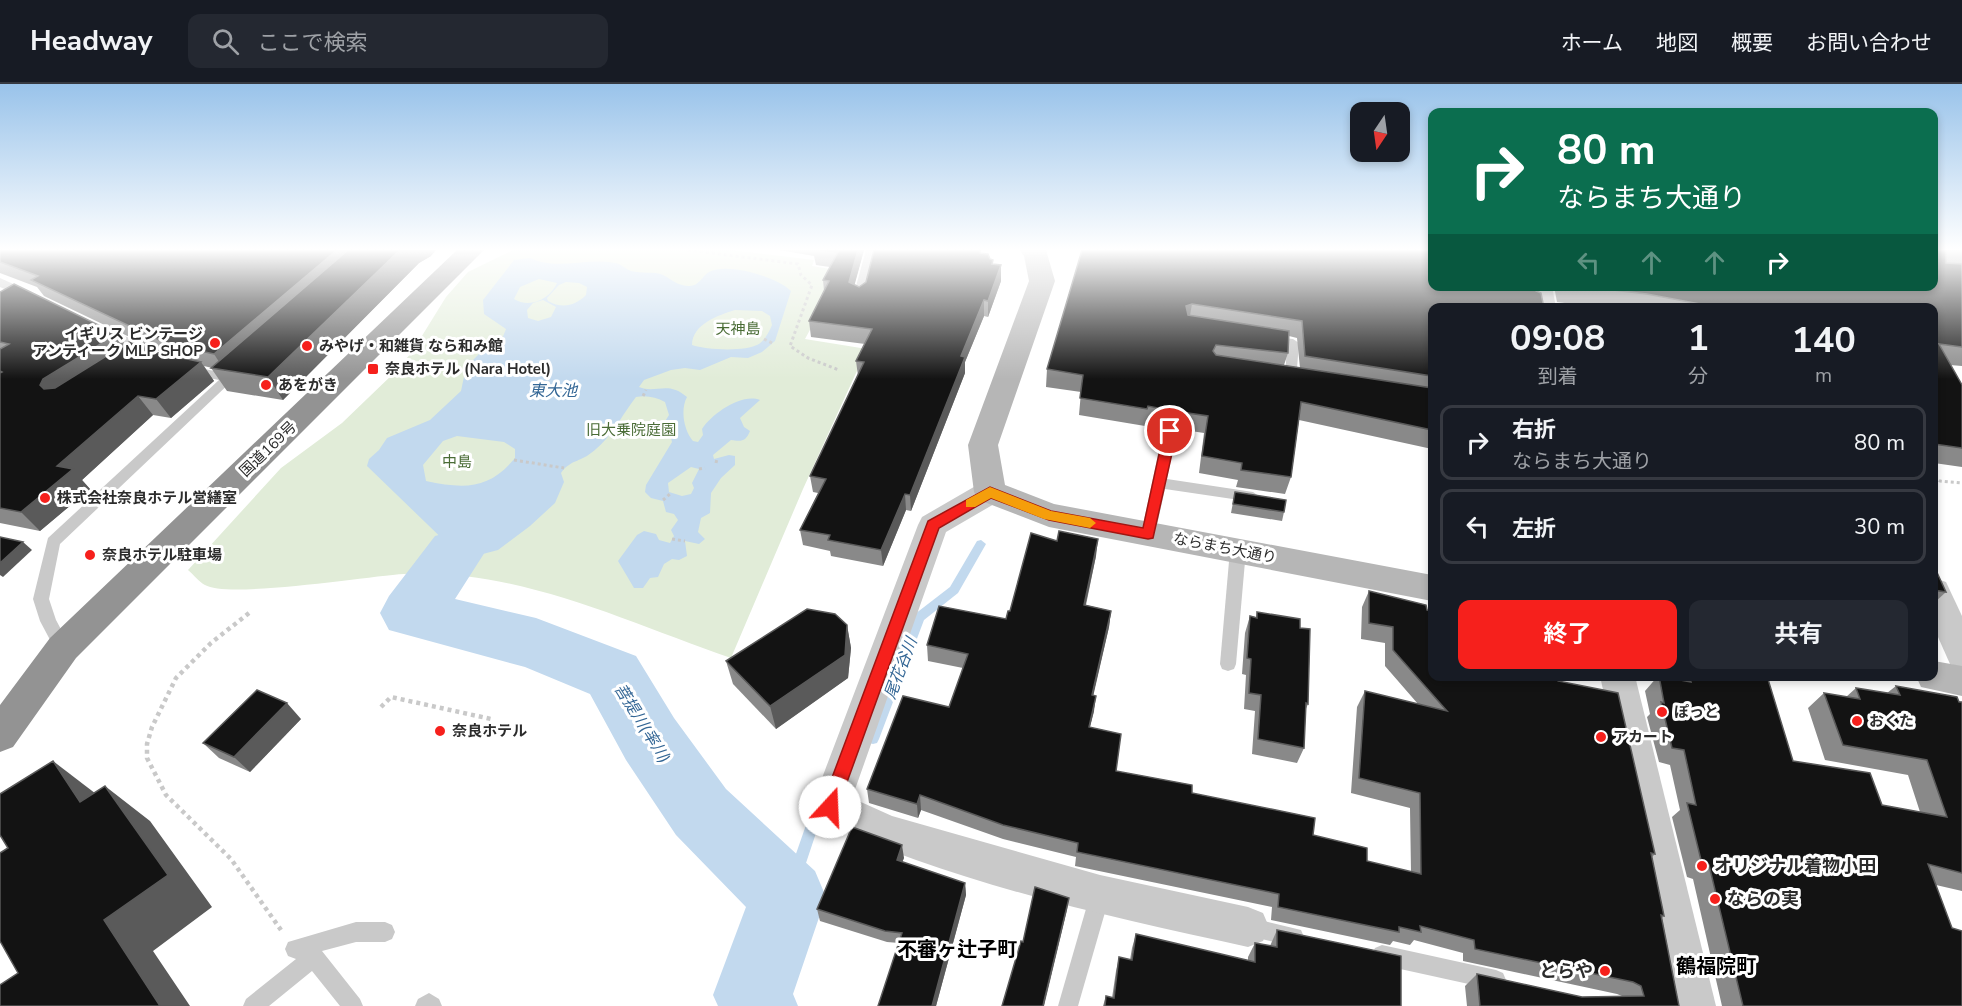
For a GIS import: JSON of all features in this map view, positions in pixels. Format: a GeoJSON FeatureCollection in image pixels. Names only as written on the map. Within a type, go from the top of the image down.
{"type":"FeatureCollection","features":[{"type":"Feature","properties":{"kind":"highway","name":"国道169号"},"geometry":{"type":"LineString","coordinates":[[0,735],[63,648],[427,293]]}},
{"type":"Feature","properties":{"kind":"street"},"geometry":{"type":"LineString","coordinates":[[1038,293],[983,445],[990,492],[933,525],[830,807],[887,833],[1100,895],[1248,927]]}},
{"type":"Feature","properties":{"kind":"street","name":"ならまち大通り"},"geometry":{"type":"LineString","coordinates":[[990,492],[1049,515],[1428,587]]}},
{"type":"Feature","properties":{"kind":"street"},"geometry":{"type":"LineString","coordinates":[[1938,600],[1962,654]]}},
{"type":"Feature","properties":{"kind":"street"},"geometry":{"type":"LineString","coordinates":[[1938,677],[1962,681]]}},
{"type":"Feature","properties":{"kind":"street"},"geometry":{"type":"LineString","coordinates":[[1618,681],[1694,1006]]}},
{"type":"Feature","properties":{"kind":"lane"},"geometry":{"type":"LineString","coordinates":[[23,293],[40,301]]}},
{"type":"Feature","properties":{"kind":"lane"},"geometry":{"type":"LineString","coordinates":[[859,297],[860,293]]}},
{"type":"Feature","properties":{"kind":"lane"},"geometry":{"type":"LineString","coordinates":[[94,326],[152,354],[130,363]]}},
{"type":"Feature","properties":{"kind":"lane"},"geometry":{"type":"LineString","coordinates":[[1258,338],[1293,344],[1291,378]]}},
{"type":"Feature","properties":{"kind":"lane"},"geometry":{"type":"LineString","coordinates":[[63,648],[48,621],[41,599],[53,542],[233,374],[174,366]]}},
{"type":"Feature","properties":{"kind":"lane"},"geometry":{"type":"LineString","coordinates":[[1148,534],[1170,431]]}},
{"type":"Feature","properties":{"kind":"lane"},"geometry":{"type":"LineString","coordinates":[[1159,483],[1272,500]]}},
{"type":"Feature","properties":{"kind":"lane"},"geometry":{"type":"LineString","coordinates":[[1228,664],[1238,550]]}},
{"type":"Feature","properties":{"kind":"lane"},"geometry":{"type":"LineString","coordinates":[[1068,1006],[1100,895]]}},
{"type":"Feature","properties":{"kind":"lane"},"geometry":{"type":"LineString","coordinates":[[1248,927],[1317,942]]}},
{"type":"Feature","properties":{"kind":"lane"},"geometry":{"type":"LineString","coordinates":[[295,949],[356,932],[385,932]]}},
{"type":"Feature","properties":{"kind":"lane"},"geometry":{"type":"LineString","coordinates":[[1363,951],[1513,984]]}},
{"type":"Feature","properties":{"kind":"lane"},"geometry":{"type":"LineString","coordinates":[[253,1006],[314,957],[353,1006]]}},
{"type":"Feature","properties":{"kind":"lane"},"geometry":{"type":"LineString","coordinates":[[425,1006],[429,1003],[432,1006]]}},
{"type":"Feature","properties":{"kind":"path"},"geometry":{"type":"LineString","coordinates":[[810,293],[790,346],[804,359],[822,362],[839,370]]}},
{"type":"Feature","properties":{"kind":"path"},"geometry":{"type":"LineString","coordinates":[[764,339],[772,343]]}},
{"type":"Feature","properties":{"kind":"path"},"geometry":{"type":"LineString","coordinates":[[643,396],[645,390]]}},
{"type":"Feature","properties":{"kind":"path"},"geometry":{"type":"LineString","coordinates":[[514,460],[564,468]]}},
{"type":"Feature","properties":{"kind":"path"},"geometry":{"type":"LineString","coordinates":[[699,469],[705,468]]}},
{"type":"Feature","properties":{"kind":"path"},"geometry":{"type":"LineString","coordinates":[[1938,479],[1962,483]]}},
{"type":"Feature","properties":{"kind":"path"},"geometry":{"type":"LineString","coordinates":[[663,500],[671,493]]}},
{"type":"Feature","properties":{"kind":"path"},"geometry":{"type":"LineString","coordinates":[[672,539],[685,541]]}},
{"type":"Feature","properties":{"kind":"path"},"geometry":{"type":"LineString","coordinates":[[249,613],[211,643],[176,678],[152,727],[147,744],[147,758],[166,795],[231,859],[295,949]]}},
{"type":"Feature","properties":{"kind":"path"},"geometry":{"type":"LineString","coordinates":[[381,707],[392,697],[491,719]]}},
{"type":"Feature","properties":{"kind":"green space","name":"旧大乗院庭園"},"geometry":{"type":"Polygon","coordinates":[[[449,293],[828,293],[805,339],[867,349],[803,489],[731,658],[571,600],[530,588],[488,580],[446,574],[404,574],[300,586],[219,589],[205,585],[188,570],[281,468],[342,423],[394,373],[412,352],[449,293]]]}},
{"type":"Feature","properties":{"kind":"water","name":"東大池"},"geometry":{"type":"Polygon","coordinates":[[[488,293],[517,293],[514,299],[533,303],[552,293],[547,298],[548,301],[563,306],[577,302],[586,293],[790,293],[775,341],[762,352],[748,358],[731,357],[700,370],[685,368],[671,370],[644,380],[639,387],[674,389],[687,397],[683,414],[685,426],[693,441],[698,442],[703,435],[702,429],[720,411],[744,399],[760,400],[740,418],[744,427],[750,431],[747,437],[741,441],[731,440],[713,455],[714,459],[729,455],[735,456],[735,465],[721,478],[711,493],[710,513],[701,518],[698,532],[705,539],[699,544],[685,541],[687,556],[679,560],[672,559],[664,564],[658,577],[650,578],[643,588],[634,588],[618,561],[637,535],[644,531],[656,534],[659,540],[670,543],[674,536],[671,530],[678,520],[674,514],[666,512],[663,501],[651,498],[645,492],[646,485],[672,442],[671,438],[659,431],[669,415],[665,402],[662,400],[647,396],[636,397],[598,448],[568,466],[561,473],[564,482],[555,503],[530,526],[498,550],[479,555],[456,552],[367,466],[369,459],[387,438],[430,420],[461,391],[466,367],[483,350],[502,339],[506,329],[484,314],[483,300],[488,293]],[[543,300],[533,303],[527,310],[528,318],[538,321],[551,317],[556,307],[543,300]],[[735,310],[701,326],[696,331],[692,345],[726,349],[753,347],[759,344],[772,325],[770,316],[762,311],[735,310]],[[457,436],[443,441],[423,465],[426,481],[464,486],[475,484],[495,476],[515,458],[515,449],[504,442],[457,436]],[[691,467],[668,483],[669,492],[682,496],[691,494],[694,488],[692,483],[699,469],[691,467]]]}},
{"type":"Feature","properties":{"kind":"building"},"geometry":{"type":"Polygon","coordinates":[[[0,293],[33,293],[117,334],[43,379],[40,385],[44,389],[55,388],[132,340],[155,352],[201,362],[156,399],[138,396],[57,466],[73,469],[21,512],[0,508],[0,373],[2,372],[0,371],[0,349],[9,344],[0,342],[0,293]]]}},
{"type":"Feature","properties":{"kind":"building"},"geometry":{"type":"Polygon","coordinates":[[[59,293],[286,293],[214,354],[168,344],[59,293]]]}},
{"type":"Feature","properties":{"kind":"building"},"geometry":{"type":"Polygon","coordinates":[[[298,293],[355,293],[268,377],[211,368],[298,293]]]}},
{"type":"Feature","properties":{"kind":"building"},"geometry":{"type":"Polygon","coordinates":[[[823,293],[991,293],[988,301],[984,300],[961,356],[965,357],[910,495],[905,494],[881,550],[828,540],[830,535],[800,530],[826,479],[810,476],[864,362],[856,361],[872,329],[809,321],[823,293]]]}},
{"type":"Feature","properties":{"kind":"building"},"geometry":{"type":"Polygon","coordinates":[[[1069,293],[1541,293],[1543,303],[1428,303],[1428,375],[1305,356],[1302,321],[1192,304],[1186,306],[1188,315],[1289,331],[1288,353],[1216,345],[1213,351],[1216,355],[1428,387],[1428,429],[1301,402],[1291,477],[1241,470],[1242,463],[1202,456],[1208,416],[1181,412],[1173,407],[1168,410],[1148,406],[1147,409],[1080,398],[1083,375],[1047,369],[1069,293]]]}},
{"type":"Feature","properties":{"kind":"building"},"geometry":{"type":"Polygon","coordinates":[[[1639,293],[1962,293],[1962,347],[1939,344],[1962,385],[1962,448],[1938,445],[1938,303],[1695,303],[1639,293]]]}},
{"type":"Feature","properties":{"kind":"building"},"geometry":{"type":"Polygon","coordinates":[[[1235,492],[1286,500],[1284,512],[1233,504],[1235,492]]]}},
{"type":"Feature","properties":{"kind":"building"},"geometry":{"type":"Polygon","coordinates":[[[1059,531],[1098,539],[1084,605],[1111,611],[1092,695],[1096,696],[1089,727],[1121,734],[1116,771],[1192,785],[1192,793],[1315,818],[1313,835],[1367,848],[1367,861],[1421,874],[1420,793],[1359,778],[1365,691],[1447,711],[1393,650],[1393,627],[1369,623],[1369,591],[1426,605],[1428,610],[1428,681],[1558,681],[1618,693],[1655,854],[1651,853],[1679,1006],[1480,1006],[1477,974],[1582,997],[1644,996],[1641,986],[1633,982],[1475,949],[1474,940],[1420,926],[1421,932],[1399,927],[1399,932],[1278,907],[1279,894],[1077,852],[1078,843],[1003,825],[920,795],[917,804],[867,789],[903,696],[949,707],[968,654],[927,645],[939,606],[1006,619],[1031,533],[1057,541],[1059,531]]]}},
{"type":"Feature","properties":{"kind":"building"},"geometry":{"type":"Polygon","coordinates":[[[0,537],[23,542],[0,563],[0,537]]]}},
{"type":"Feature","properties":{"kind":"building"},"geometry":{"type":"Polygon","coordinates":[[[1938,575],[1946,592],[1938,591],[1938,575]]]}},
{"type":"Feature","properties":{"kind":"building"},"geometry":{"type":"Polygon","coordinates":[[[807,609],[835,614],[847,625],[845,655],[770,706],[726,661],[807,609]]]}},
{"type":"Feature","properties":{"kind":"building"},"geometry":{"type":"Polygon","coordinates":[[[1257,612],[1300,619],[1300,628],[1310,629],[1304,748],[1258,739],[1261,695],[1249,693],[1251,659],[1247,658],[1250,616],[1257,618],[1257,612]]]}},
{"type":"Feature","properties":{"kind":"building"},"geometry":{"type":"Polygon","coordinates":[[[1660,681],[1769,681],[1793,761],[1870,773],[1882,805],[1947,817],[1927,760],[1843,745],[1824,693],[1860,699],[1856,688],[1900,695],[1896,686],[1957,697],[1959,702],[1962,702],[1962,873],[1928,864],[1952,928],[1962,931],[1962,1006],[1743,1006],[1709,865],[1702,864],[1687,803],[1696,805],[1684,750],[1672,748],[1661,702],[1664,703],[1660,681]]]}},
{"type":"Feature","properties":{"kind":"building"},"geometry":{"type":"Polygon","coordinates":[[[257,690],[287,703],[234,757],[203,743],[257,690]]]}},
{"type":"Feature","properties":{"kind":"building"},"geometry":{"type":"Polygon","coordinates":[[[53,761],[80,802],[105,786],[168,875],[104,920],[160,1006],[0,1006],[0,985],[18,973],[0,941],[0,853],[8,848],[0,835],[0,794],[53,761]]]}},
{"type":"Feature","properties":{"kind":"building"},"geometry":{"type":"Polygon","coordinates":[[[852,827],[902,845],[897,860],[965,883],[932,1006],[878,1006],[902,933],[885,931],[817,909],[852,827]]]}},
{"type":"Feature","properties":{"kind":"building"},"geometry":{"type":"Polygon","coordinates":[[[1035,887],[1069,898],[1043,1006],[1002,1006],[1021,941],[1023,942],[1035,887]]]}},
{"type":"Feature","properties":{"kind":"building"},"geometry":{"type":"Polygon","coordinates":[[[1277,930],[1401,956],[1401,1006],[1105,1006],[1106,996],[1114,998],[1119,957],[1132,960],[1136,934],[1255,962],[1255,943],[1277,947],[1277,930]]]}},
{"type":"Feature","properties":{"kind":"waterway","name":"尾花谷川"},"geometry":{"type":"LineString","coordinates":[[873,739],[919,617],[954,590],[981,544]]}},
{"type":"Feature","properties":{"kind":"waterway","name":"菩提川(率川)"},"geometry":{"type":"LineString","coordinates":[[456,552],[411,613],[536,644],[613,675],[650,739],[701,812],[788,897],[753,995],[758,1006]]}},
{"type":"Feature","properties":{"kind":"waterway","name":"尾花谷川"},"geometry":{"type":"LineString","coordinates":[[788,897],[811,829],[830,812]]}},
{"type":"Feature","properties":{"kind":"slow traffic"},"geometry":{"type":"LineString","coordinates":[[970,503],[990,492],[1049,515],[1090,523]]}},
{"type":"Feature","properties":{"kind":"place","name":"イギリス ビンテージ アンティーク MLP SHOP"},"geometry":{"type":"Point","coordinates":[215,343]}},
{"type":"Feature","properties":{"kind":"place","name":"みやげ・和雑貨 なら和み館"},"geometry":{"type":"Point","coordinates":[307,346]}},
{"type":"Feature","properties":{"kind":"place","name":"奈良ホテル (Nara Hotel)"},"geometry":{"type":"Point","coordinates":[373,369]}},
{"type":"Feature","properties":{"kind":"place","name":"あをがき"},"geometry":{"type":"Point","coordinates":[266,385]}},
{"type":"Feature","properties":{"kind":"place","name":"株式会社奈良ホテル営繕室"},"geometry":{"type":"Point","coordinates":[45,498]}},
{"type":"Feature","properties":{"kind":"place","name":"奈良ホテル駐車場"},"geometry":{"type":"Point","coordinates":[90,555]}},
{"type":"Feature","properties":{"kind":"place","name":"ぽっと"},"geometry":{"type":"Point","coordinates":[1662,712]}},
{"type":"Feature","properties":{"kind":"place","name":"おくた"},"geometry":{"type":"Point","coordinates":[1857,721]}},
{"type":"Feature","properties":{"kind":"place","name":"奈良ホテル"},"geometry":{"type":"Point","coordinates":[440,731]}},
{"type":"Feature","properties":{"kind":"place","name":"アカート"},"geometry":{"type":"Point","coordinates":[1601,737]}},
{"type":"Feature","properties":{"kind":"place","name":"オリジナル着物小田"},"geometry":{"type":"Point","coordinates":[1702,866]}},
{"type":"Feature","properties":{"kind":"place","name":"ならの実"},"geometry":{"type":"Point","coordinates":[1715,899]}},
{"type":"Feature","properties":{"kind":"place","name":"とらや"},"geometry":{"type":"Point","coordinates":[1605,971]}},
{"type":"Feature","properties":{"kind":"district","name":"不審ヶ辻子町"},"geometry":{"type":"Point","coordinates":[957,949]}},
{"type":"Feature","properties":{"kind":"district","name":"鶴福院町"},"geometry":{"type":"Point","coordinates":[1716,966]}},
{"type":"Feature","properties":{"kind":"route"},"geometry":{"type":"LineString","coordinates":[[830,807],[933,525],[990,492],[1049,515],[1148,534],[1170,431]]}},
{"type":"Feature","properties":{"kind":"park label","name":"天神島"},"geometry":{"type":"Point","coordinates":[738,329]}},
{"type":"Feature","properties":{"kind":"park label","name":"中島"},"geometry":{"type":"Point","coordinates":[457,462]}}]}
